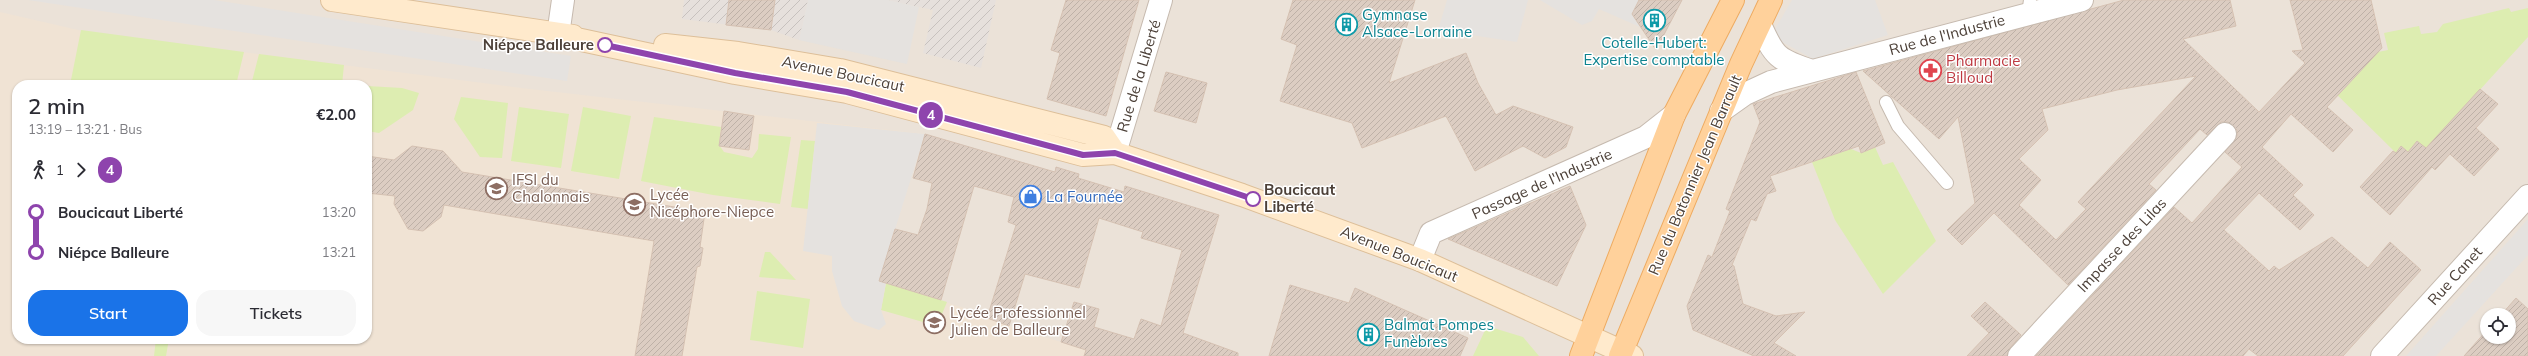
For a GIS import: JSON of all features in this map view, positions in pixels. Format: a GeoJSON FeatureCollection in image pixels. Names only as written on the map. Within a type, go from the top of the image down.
{"type":"FeatureCollection","features":[{"type":"Feature","properties":{"kind":"main road","name":"Avenue Boucicaut"},"geometry":{"type":"LineString","coordinates":[[332,0],[558,35],[738,53],[840,70],[1104,137],[1115,153],[1242,195],[1420,260],[1585,347],[1624,355]]}},
{"type":"Feature","properties":{"kind":"main road"},"geometry":{"type":"LineString","coordinates":[[1585,347],[1674,115],[1733,0]]}},
{"type":"Feature","properties":{"kind":"main road","name":"Rue du Batonnier Jean Barrault"},"geometry":{"type":"LineString","coordinates":[[1624,355],[1721,111],[1771,0]]}},
{"type":"Feature","properties":{"kind":"street"},"geometry":{"type":"LineString","coordinates":[[558,35],[563,0]]}},
{"type":"Feature","properties":{"kind":"street","name":"Rue de la Liberté"},"geometry":{"type":"LineString","coordinates":[[1115,153],[1162,0]]}},
{"type":"Feature","properties":{"kind":"street","name":"Rue de l'Industrie"},"geometry":{"type":"LineString","coordinates":[[1721,111],[1745,94],[1771,82],[1812,71],[1872,61],[2029,7],[2082,0]]}},
{"type":"Feature","properties":{"kind":"street"},"geometry":{"type":"LineString","coordinates":[[1760,24],[1771,50],[1787,63],[1812,71]]}},
{"type":"Feature","properties":{"kind":"street","name":"Passage de l'Industrie"},"geometry":{"type":"LineString","coordinates":[[1420,260],[1431,233],[1646,137],[1674,115]]}},
{"type":"Feature","properties":{"kind":"street","name":"Impasse des Lilas"},"geometry":{"type":"LineString","coordinates":[[2019,356],[2225,134]]}},
{"type":"Feature","properties":{"kind":"street","name":"Rue Canet"},"geometry":{"type":"LineString","coordinates":[[2382,356],[2528,196]]}},
{"type":"Feature","properties":{"kind":"lane"},"geometry":{"type":"LineString","coordinates":[[1886,102],[1898,126],[1946,183]]}},
{"type":"Feature","properties":{"kind":"shaded area"},"geometry":{"type":"Polygon","coordinates":[[[0,0],[2528,0],[2528,356],[0,356],[0,0]]]}},
{"type":"Feature","properties":{"kind":"shaded area"},"geometry":{"type":"Polygon","coordinates":[[[28,0],[214,0],[571,56],[567,81],[28,0]]]}},
{"type":"Feature","properties":{"kind":"shaded area"},"geometry":{"type":"Polygon","coordinates":[[[684,0],[808,0],[799,40],[771,30],[682,19],[684,0]]]}},
{"type":"Feature","properties":{"kind":"shaded area"},"geometry":{"type":"Polygon","coordinates":[[[808,0],[888,0],[919,7],[907,64],[799,40],[808,0]]]}},
{"type":"Feature","properties":{"kind":"shaded area"},"geometry":{"type":"Polygon","coordinates":[[[888,0],[996,0],[981,68],[923,53],[933,10],[888,0]]]}},
{"type":"Feature","properties":{"kind":"shaded area"},"geometry":{"type":"Polygon","coordinates":[[[1447,0],[1528,0],[1517,42],[1438,30],[1447,0]]]}},
{"type":"Feature","properties":{"kind":"shaded area"},"geometry":{"type":"Polygon","coordinates":[[[1540,0],[1639,0],[1632,14],[1640,27],[1599,9],[1592,21],[1582,25],[1540,0]]]}},
{"type":"Feature","properties":{"kind":"shaded area"},"geometry":{"type":"Polygon","coordinates":[[[1792,0],[1875,0],[1888,35],[1813,59],[1771,36],[1792,0]]]}},
{"type":"Feature","properties":{"kind":"shaded area","name":"Lycée Nicéphore-Niepce"},"geometry":{"type":"Polygon","coordinates":[[[0,12],[87,32],[521,88],[925,134],[879,281],[964,308],[1009,326],[1107,356],[0,356],[0,12]]]}},
{"type":"Feature","properties":{"kind":"shaded area"},"geometry":{"type":"Polygon","coordinates":[[[817,123],[925,134],[879,281],[886,283],[881,310],[886,324],[879,330],[854,321],[842,306],[832,271],[832,256],[803,251],[817,123]]]}},
{"type":"Feature","properties":{"kind":"shaded area"},"geometry":{"type":"Polygon","coordinates":[[[2528,219],[2528,255],[2436,356],[2406,356],[2528,219]]]}},
{"type":"Feature","properties":{"kind":"green space"},"geometry":{"type":"Polygon","coordinates":[[[2509,8],[2511,12],[2528,8],[2528,37],[2426,149],[2408,152],[2401,147],[2396,153],[2320,78],[2344,89],[2378,52],[2388,50],[2384,33],[2419,26],[2421,34],[2437,32],[2443,24],[2509,8]]]}},
{"type":"Feature","properties":{"kind":"green space"},"geometry":{"type":"Polygon","coordinates":[[[81,30],[244,52],[237,80],[71,80],[81,30]]]}},
{"type":"Feature","properties":{"kind":"green space"},"geometry":{"type":"Polygon","coordinates":[[[259,54],[344,65],[342,80],[252,80],[259,54]]]}},
{"type":"Feature","properties":{"kind":"green space"},"geometry":{"type":"Polygon","coordinates":[[[372,86],[402,88],[419,93],[413,110],[379,133],[372,132],[372,86]]]}},
{"type":"Feature","properties":{"kind":"green space"},"geometry":{"type":"Polygon","coordinates":[[[461,97],[508,103],[502,158],[480,157],[454,119],[461,97]]]}},
{"type":"Feature","properties":{"kind":"green space"},"geometry":{"type":"Polygon","coordinates":[[[519,107],[569,114],[561,168],[511,161],[519,107]]]}},
{"type":"Feature","properties":{"kind":"green space"},"geometry":{"type":"Polygon","coordinates":[[[583,107],[631,116],[619,179],[571,171],[583,107]]]}},
{"type":"Feature","properties":{"kind":"green space"},"geometry":{"type":"Polygon","coordinates":[[[654,117],[721,127],[719,145],[724,152],[752,158],[758,149],[759,134],[791,137],[780,204],[713,195],[641,181],[654,117]]]}},
{"type":"Feature","properties":{"kind":"green space"},"geometry":{"type":"Polygon","coordinates":[[[801,140],[815,141],[808,209],[791,207],[801,140]]]}},
{"type":"Feature","properties":{"kind":"green space"},"geometry":{"type":"Polygon","coordinates":[[[1875,147],[1883,165],[1893,162],[1936,241],[1883,294],[1835,220],[1812,162],[1851,149],[1861,153],[1875,147]]]}},
{"type":"Feature","properties":{"kind":"green space"},"geometry":{"type":"Polygon","coordinates":[[[765,252],[770,252],[796,280],[759,277],[765,252]]]}},
{"type":"Feature","properties":{"kind":"green space"},"geometry":{"type":"Polygon","coordinates":[[[886,283],[947,302],[937,326],[881,310],[886,283]]]}},
{"type":"Feature","properties":{"kind":"green space"},"geometry":{"type":"Polygon","coordinates":[[[757,291],[810,299],[803,348],[750,340],[757,291]]]}},
{"type":"Feature","properties":{"kind":"green space"},"geometry":{"type":"Polygon","coordinates":[[[1487,326],[1523,337],[1539,356],[1473,356],[1487,326]]]}},
{"type":"Feature","properties":{"kind":"green space"},"geometry":{"type":"Polygon","coordinates":[[[155,344],[168,344],[166,356],[154,356],[155,344]]]}},
{"type":"Feature","properties":{"kind":"building"},"geometry":{"type":"Polygon","coordinates":[[[729,0],[775,0],[771,30],[726,25],[729,0]]]}},
{"type":"Feature","properties":{"kind":"building"},"geometry":{"type":"Polygon","coordinates":[[[1066,0],[1139,0],[1106,116],[1047,99],[1060,53],[1051,50],[1066,0]]]}},
{"type":"Feature","properties":{"kind":"building"},"geometry":{"type":"Polygon","coordinates":[[[1293,0],[1415,0],[1389,83],[1466,53],[1478,83],[1496,115],[1513,106],[1573,127],[1566,147],[1545,158],[1523,146],[1475,171],[1446,116],[1362,148],[1352,123],[1280,101],[1297,45],[1281,39],[1293,0]]]}},
{"type":"Feature","properties":{"kind":"building","name":"Cotelle-Hubert: Expertise comptable"},"geometry":{"type":"Polygon","coordinates":[[[1639,0],[1682,0],[1656,50],[1632,14],[1639,0]]]}},
{"type":"Feature","properties":{"kind":"building"},"geometry":{"type":"Polygon","coordinates":[[[2124,0],[2230,0],[2236,26],[2183,39],[2259,112],[2305,63],[2292,51],[2303,50],[2290,0],[2371,0],[2382,48],[2327,107],[2353,130],[2333,152],[2291,114],[2262,147],[2303,185],[2293,195],[2314,215],[2300,230],[2259,193],[2224,230],[2269,271],[2274,266],[2279,270],[2332,237],[2368,268],[2390,242],[2421,270],[2343,356],[2258,356],[2249,349],[2243,356],[2036,356],[2174,207],[2192,223],[2242,167],[2225,152],[2237,136],[2237,130],[2228,122],[2221,122],[2207,135],[2200,129],[2149,184],[2156,190],[2068,285],[1994,213],[1962,245],[1947,230],[1975,203],[1958,117],[1939,139],[1863,71],[2124,0]],[[2196,76],[2117,90],[2042,109],[2048,130],[2019,159],[2041,180],[2019,205],[2056,240],[2086,209],[2078,202],[2196,76]]]}},
{"type":"Feature","properties":{"kind":"building"},"geometry":{"type":"Polygon","coordinates":[[[1166,72],[1207,83],[1196,123],[1154,111],[1166,72]]]}},
{"type":"Feature","properties":{"kind":"building"},"geometry":{"type":"Polygon","coordinates":[[[1856,72],[1885,143],[1861,153],[1859,146],[1770,176],[1776,191],[1767,194],[1756,221],[1751,219],[1732,265],[1734,266],[1743,304],[1776,316],[1805,312],[1774,343],[1796,356],[1754,356],[1693,330],[1687,306],[1708,255],[1712,257],[1730,211],[1726,209],[1760,122],[1753,104],[1856,72]]]}},
{"type":"Feature","properties":{"kind":"building"},"geometry":{"type":"Polygon","coordinates":[[[2480,89],[2498,104],[2476,128],[2499,149],[2474,176],[2450,154],[2435,170],[2432,167],[2390,215],[2360,187],[2393,151],[2396,153],[2401,146],[2408,152],[2417,141],[2426,148],[2480,89]]]}},
{"type":"Feature","properties":{"kind":"building"},"geometry":{"type":"Polygon","coordinates":[[[724,111],[754,116],[749,150],[719,146],[724,111]]]}},
{"type":"Feature","properties":{"kind":"building"},"geometry":{"type":"Polygon","coordinates":[[[925,134],[1055,172],[1056,167],[1079,174],[1078,178],[1124,192],[1125,186],[1219,215],[1183,333],[1238,353],[1238,356],[1084,356],[1086,350],[1061,342],[1074,302],[1099,309],[1094,327],[1134,339],[1141,319],[1161,326],[1182,250],[1141,238],[1143,232],[1099,218],[1079,288],[1025,274],[1009,326],[987,318],[1016,225],[1008,222],[1014,197],[974,186],[941,300],[879,281],[895,229],[918,235],[927,209],[932,183],[913,178],[925,134]]]}},
{"type":"Feature","properties":{"kind":"building"},"geometry":{"type":"Polygon","coordinates":[[[412,146],[443,151],[462,172],[705,212],[700,247],[703,248],[700,266],[697,267],[682,356],[635,356],[654,241],[444,205],[441,217],[423,231],[408,229],[394,204],[395,196],[372,194],[372,157],[394,160],[412,146]]]}},
{"type":"Feature","properties":{"kind":"building"},"geometry":{"type":"Polygon","coordinates":[[[1570,186],[1586,225],[1557,286],[1448,239],[1570,186]]]}},
{"type":"Feature","properties":{"kind":"building"},"geometry":{"type":"Polygon","coordinates":[[[1290,285],[1349,303],[1355,288],[1468,338],[1460,356],[1269,356],[1290,285]]]}},
{"type":"Feature","properties":{"kind":"building"},"geometry":{"type":"Polygon","coordinates":[[[2516,298],[2528,309],[2528,356],[2464,356],[2480,338],[2480,344],[2516,344],[2516,308],[2507,308],[2516,298]]]}},
{"type":"Feature","properties":{"kind":"building"},"geometry":{"type":"Polygon","coordinates":[[[1985,302],[2021,335],[2010,348],[2007,356],[1967,356],[1989,333],[1971,316],[1985,302]]]}},
{"type":"Feature","properties":{"kind":"bus line","name":"4"},"geometry":{"type":"LineString","coordinates":[[605,45],[735,73],[847,92],[1083,155],[1115,153],[1253,199]]}},
{"type":"Feature","properties":{"kind":"place","name":"Cotelle-Hubert: Expertise comptable"},"geometry":{"type":"Point","coordinates":[1654,20]}},
{"type":"Feature","properties":{"kind":"place","name":"Gymnase Alsace-Lorraine"},"geometry":{"type":"Point","coordinates":[1347,24]}},
{"type":"Feature","properties":{"kind":"place","name":"Niépce Balleure"},"geometry":{"type":"Point","coordinates":[605,45]}},
{"type":"Feature","properties":{"kind":"place","name":"Pharmacie Billoud"},"geometry":{"type":"Point","coordinates":[1930,70]}},
{"type":"Feature","properties":{"kind":"place","name":"IFSI du Chalonnais"},"geometry":{"type":"Point","coordinates":[497,189]}},
{"type":"Feature","properties":{"kind":"place","name":"La Fournée"},"geometry":{"type":"Point","coordinates":[1031,197]}},
{"type":"Feature","properties":{"kind":"place","name":"Boucicaut Liberté"},"geometry":{"type":"Point","coordinates":[1253,199]}},
{"type":"Feature","properties":{"kind":"place","name":"Lycée Nicéphore-Niepce"},"geometry":{"type":"Point","coordinates":[635,204]}},
{"type":"Feature","properties":{"kind":"place","name":"Lycée Professionnel Julien de Balleure"},"geometry":{"type":"Point","coordinates":[935,322]}},
{"type":"Feature","properties":{"kind":"place","name":"Balmat Pompes Funèbres"},"geometry":{"type":"Point","coordinates":[1368,334]}}]}
